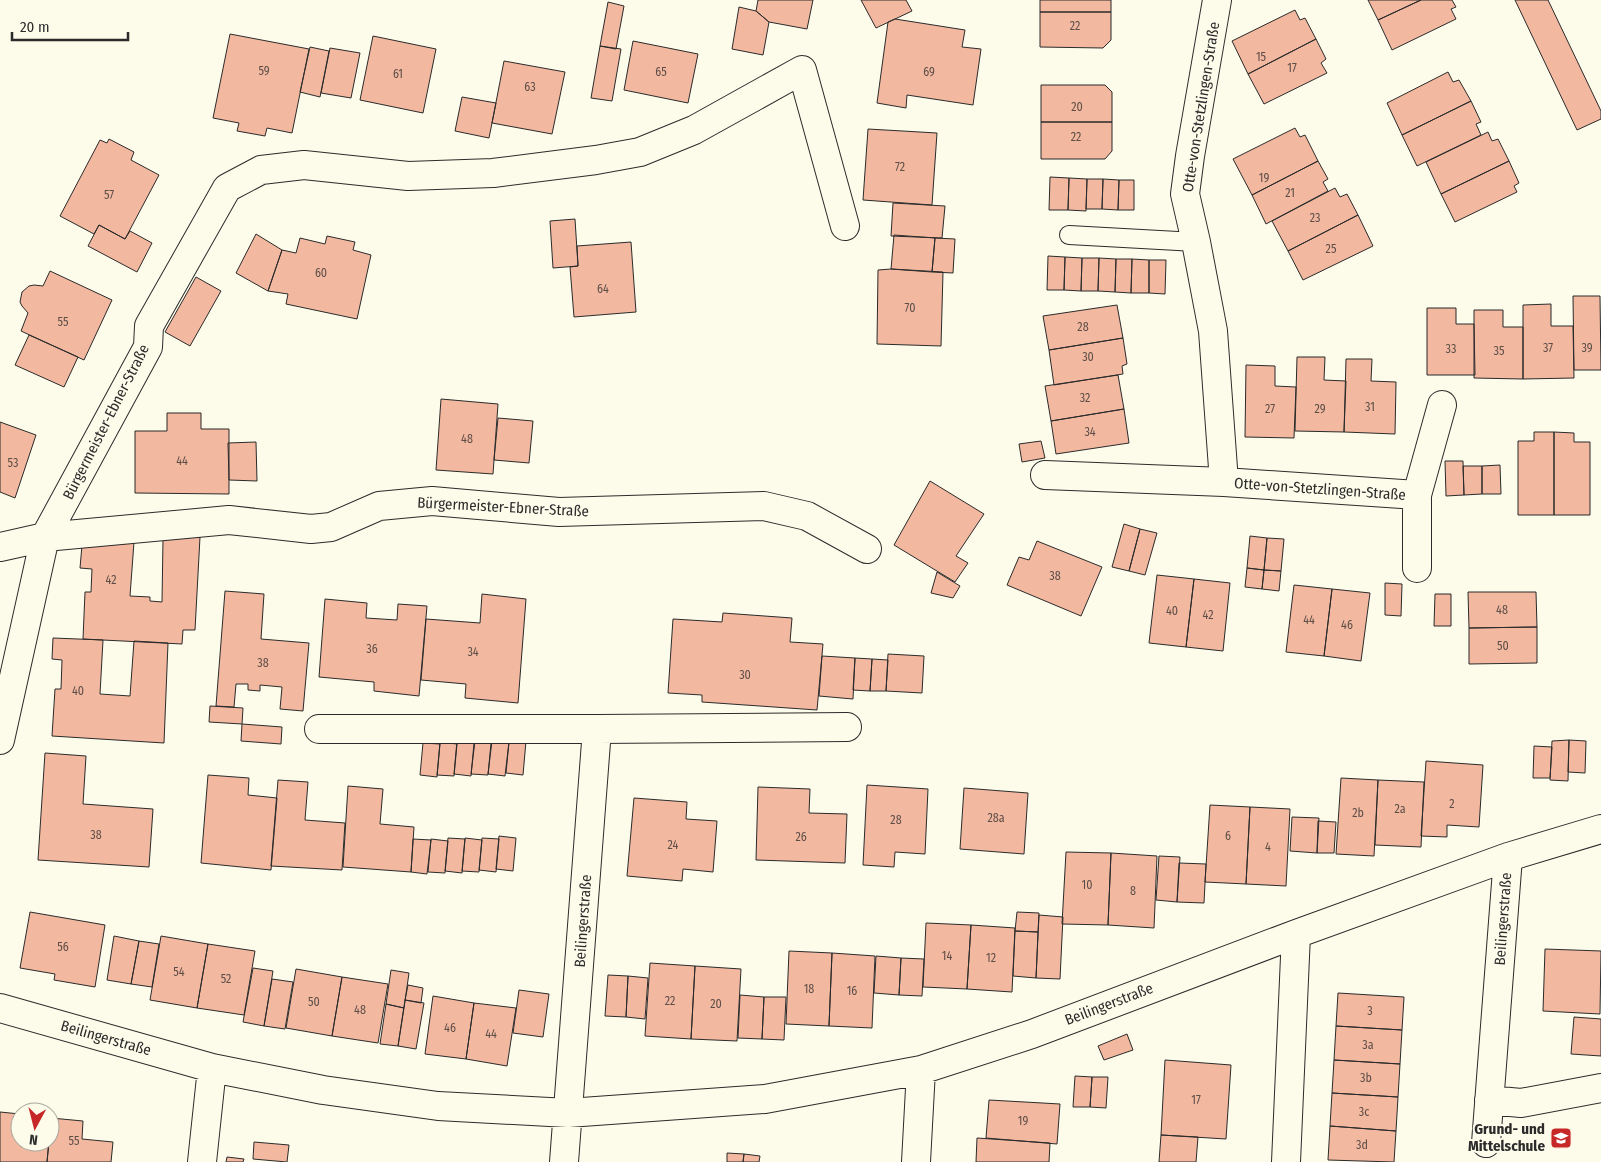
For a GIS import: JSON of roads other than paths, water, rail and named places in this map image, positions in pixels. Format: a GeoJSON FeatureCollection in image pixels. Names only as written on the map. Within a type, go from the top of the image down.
{"type":"FeatureCollection","features":[{"type":"Feature","properties":{"kind":"street","name":"Otte-von-Stetzlingen-Straße"},"geometry":{"type":"LineString","coordinates":[[1217,0],[1185,194],[1196,242],[1212,331],[1224,482]]}},
{"type":"Feature","properties":{"kind":"street","name":"Bürgermeister-Ebner-Straße"},"geometry":{"type":"LineString","coordinates":[[0,740],[45,537],[148,347],[150,326],[227,188],[260,170],[304,165],[408,176],[493,173],[640,152],[694,130],[802,70],[844,226]]}},
{"type":"Feature","properties":{"kind":"street","name":"Otte-von-Stetzlingen-Straße"},"geometry":{"type":"LineString","coordinates":[[1417,568],[1417,495],[1442,405]]}},
{"type":"Feature","properties":{"kind":"street","name":"Otte-von-Stetzlingen-Straße"},"geometry":{"type":"LineString","coordinates":[[1044,476],[1224,482],[1417,495]]}},
{"type":"Feature","properties":{"kind":"street","name":"Bürgermeister-Ebner-Straße"},"geometry":{"type":"LineString","coordinates":[[0,547],[45,537],[229,520],[312,529],[331,527],[379,506],[432,501],[559,512],[764,506],[807,516],[867,549]]}},
{"type":"Feature","properties":{"kind":"street"},"geometry":{"type":"LineString","coordinates":[[319,729],[847,727]]}},
{"type":"Feature","properties":{"kind":"street","name":"Beilingerstraße"},"geometry":{"type":"LineString","coordinates":[[564,1162],[598,729]]}},
{"type":"Feature","properties":{"kind":"street","name":"Beilingerstraße"},"geometry":{"type":"LineString","coordinates":[[0,1008],[212,1068],[323,1090],[438,1106],[568,1113],[764,1099],[921,1070],[1032,1034],[1296,934],[1508,857],[1601,829]]}},
{"type":"Feature","properties":{"kind":"street","name":"Beilingerstraße"},"geometry":{"type":"LineString","coordinates":[[1486,1143],[1508,857]]}},
{"type":"Feature","properties":{"kind":"street"},"geometry":{"type":"LineString","coordinates":[[1286,1162],[1296,934]]}},
{"type":"Feature","properties":{"kind":"street"},"geometry":{"type":"LineString","coordinates":[[202,1162],[212,1068]]}},
{"type":"Feature","properties":{"kind":"street"},"geometry":{"type":"LineString","coordinates":[[916,1162],[921,1070]]}},
{"type":"Feature","properties":{"kind":"street"},"geometry":{"type":"LineString","coordinates":[[1489,1100],[1521,1103],[1601,1088]]}},
{"type":"Feature","properties":{"kind":"lane"},"geometry":{"type":"LineString","coordinates":[[1069,235],[1196,242]]}},
{"type":"Feature","properties":{"kind":"place","name":"Grund- und Mittelschule"},"geometry":{"type":"Point","coordinates":[1561,1138]}}]}
